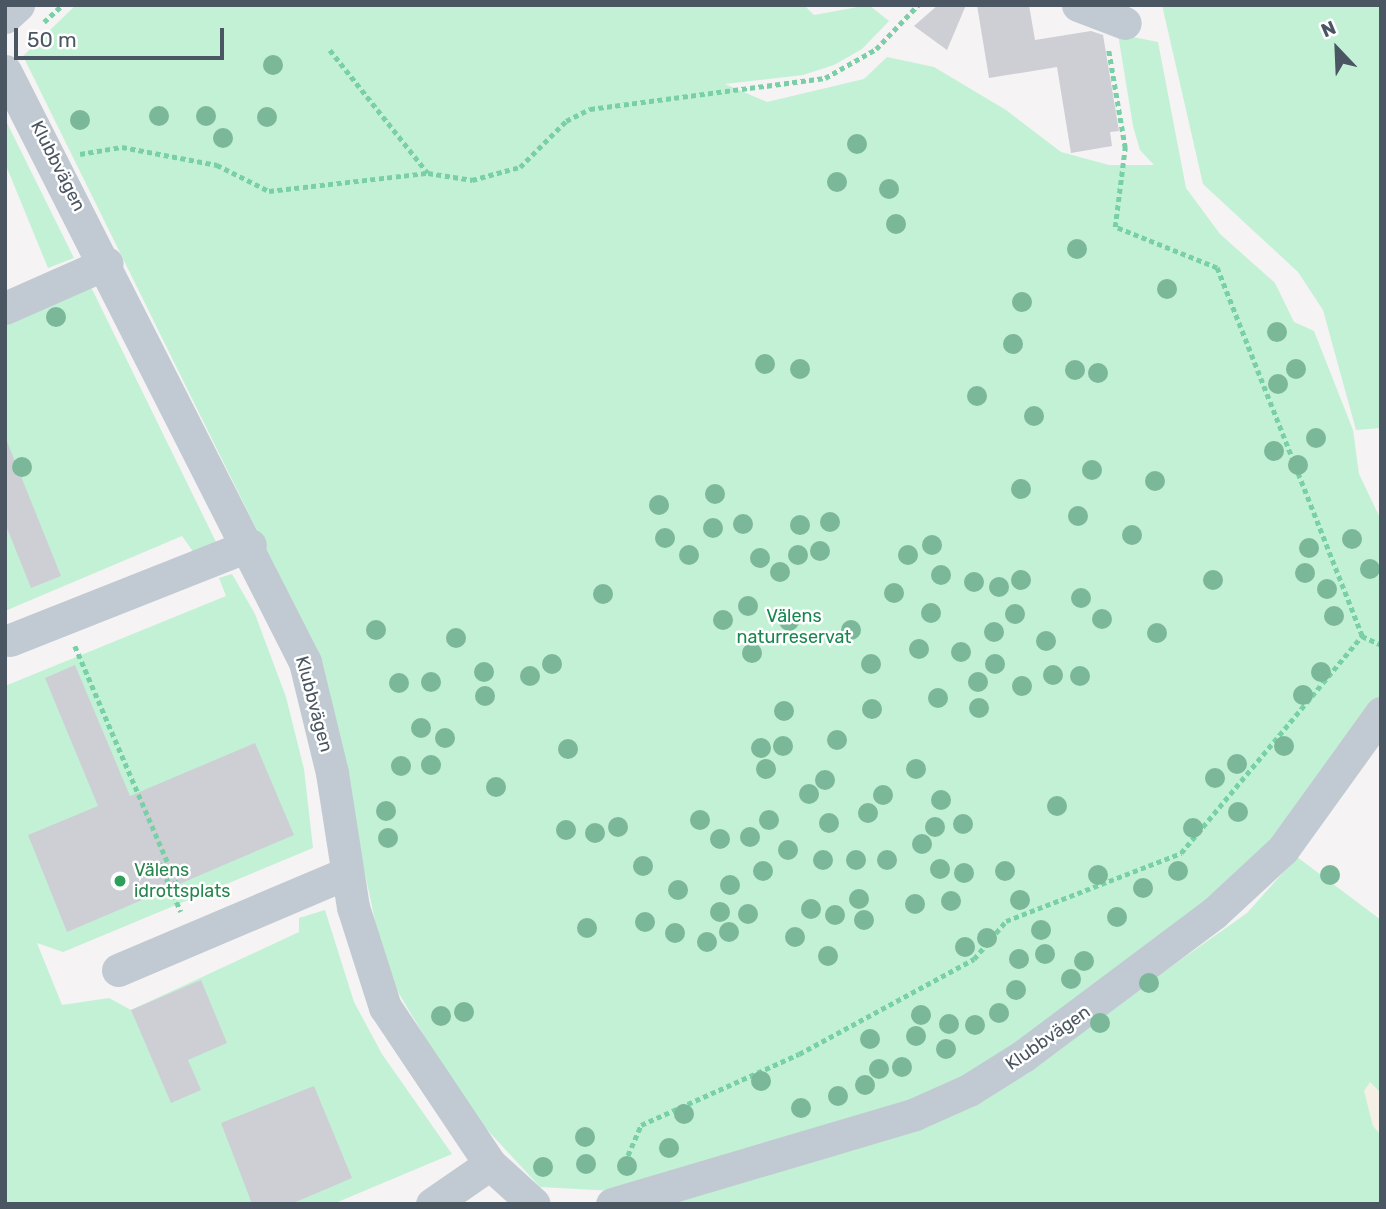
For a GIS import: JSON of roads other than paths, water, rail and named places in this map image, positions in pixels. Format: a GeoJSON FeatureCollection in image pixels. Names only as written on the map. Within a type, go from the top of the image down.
{"type":"FeatureCollection","features":[{"type":"Feature","properties":{"kind":"street"},"geometry":{"type":"LineString","coordinates":[[5,18],[18,5]]}},
{"type":"Feature","properties":{"kind":"street","name":"Klubbvägen"},"geometry":{"type":"LineString","coordinates":[[5,71],[56,162],[250,545],[305,662],[320,713],[346,873],[386,1007],[490,1164],[534,1204]]}},
{"type":"Feature","properties":{"kind":"street"},"geometry":{"type":"LineString","coordinates":[[5,307],[107,263]]}},
{"type":"Feature","properties":{"kind":"street"},"geometry":{"type":"LineString","coordinates":[[10,640],[250,545]]}},
{"type":"Feature","properties":{"kind":"street","name":"Klubbvägen"},"geometry":{"type":"LineString","coordinates":[[614,1193],[915,1114],[968,1090],[1023,1056],[1171,948],[1283,849],[1381,713]]}},
{"type":"Feature","properties":{"kind":"street"},"geometry":{"type":"LineString","coordinates":[[118,970],[346,873]]}},
{"type":"Feature","properties":{"kind":"street"},"geometry":{"type":"LineString","coordinates":[[432,1204],[490,1164]]}},
{"type":"Feature","properties":{"kind":"place","name":"Välens idrottsplats"},"geometry":{"type":"Point","coordinates":[120,881]}},
{"type":"Feature","properties":{"kind":"park label","name":"Välens naturreservat"},"geometry":{"type":"Point","coordinates":[794,627]}}]}
